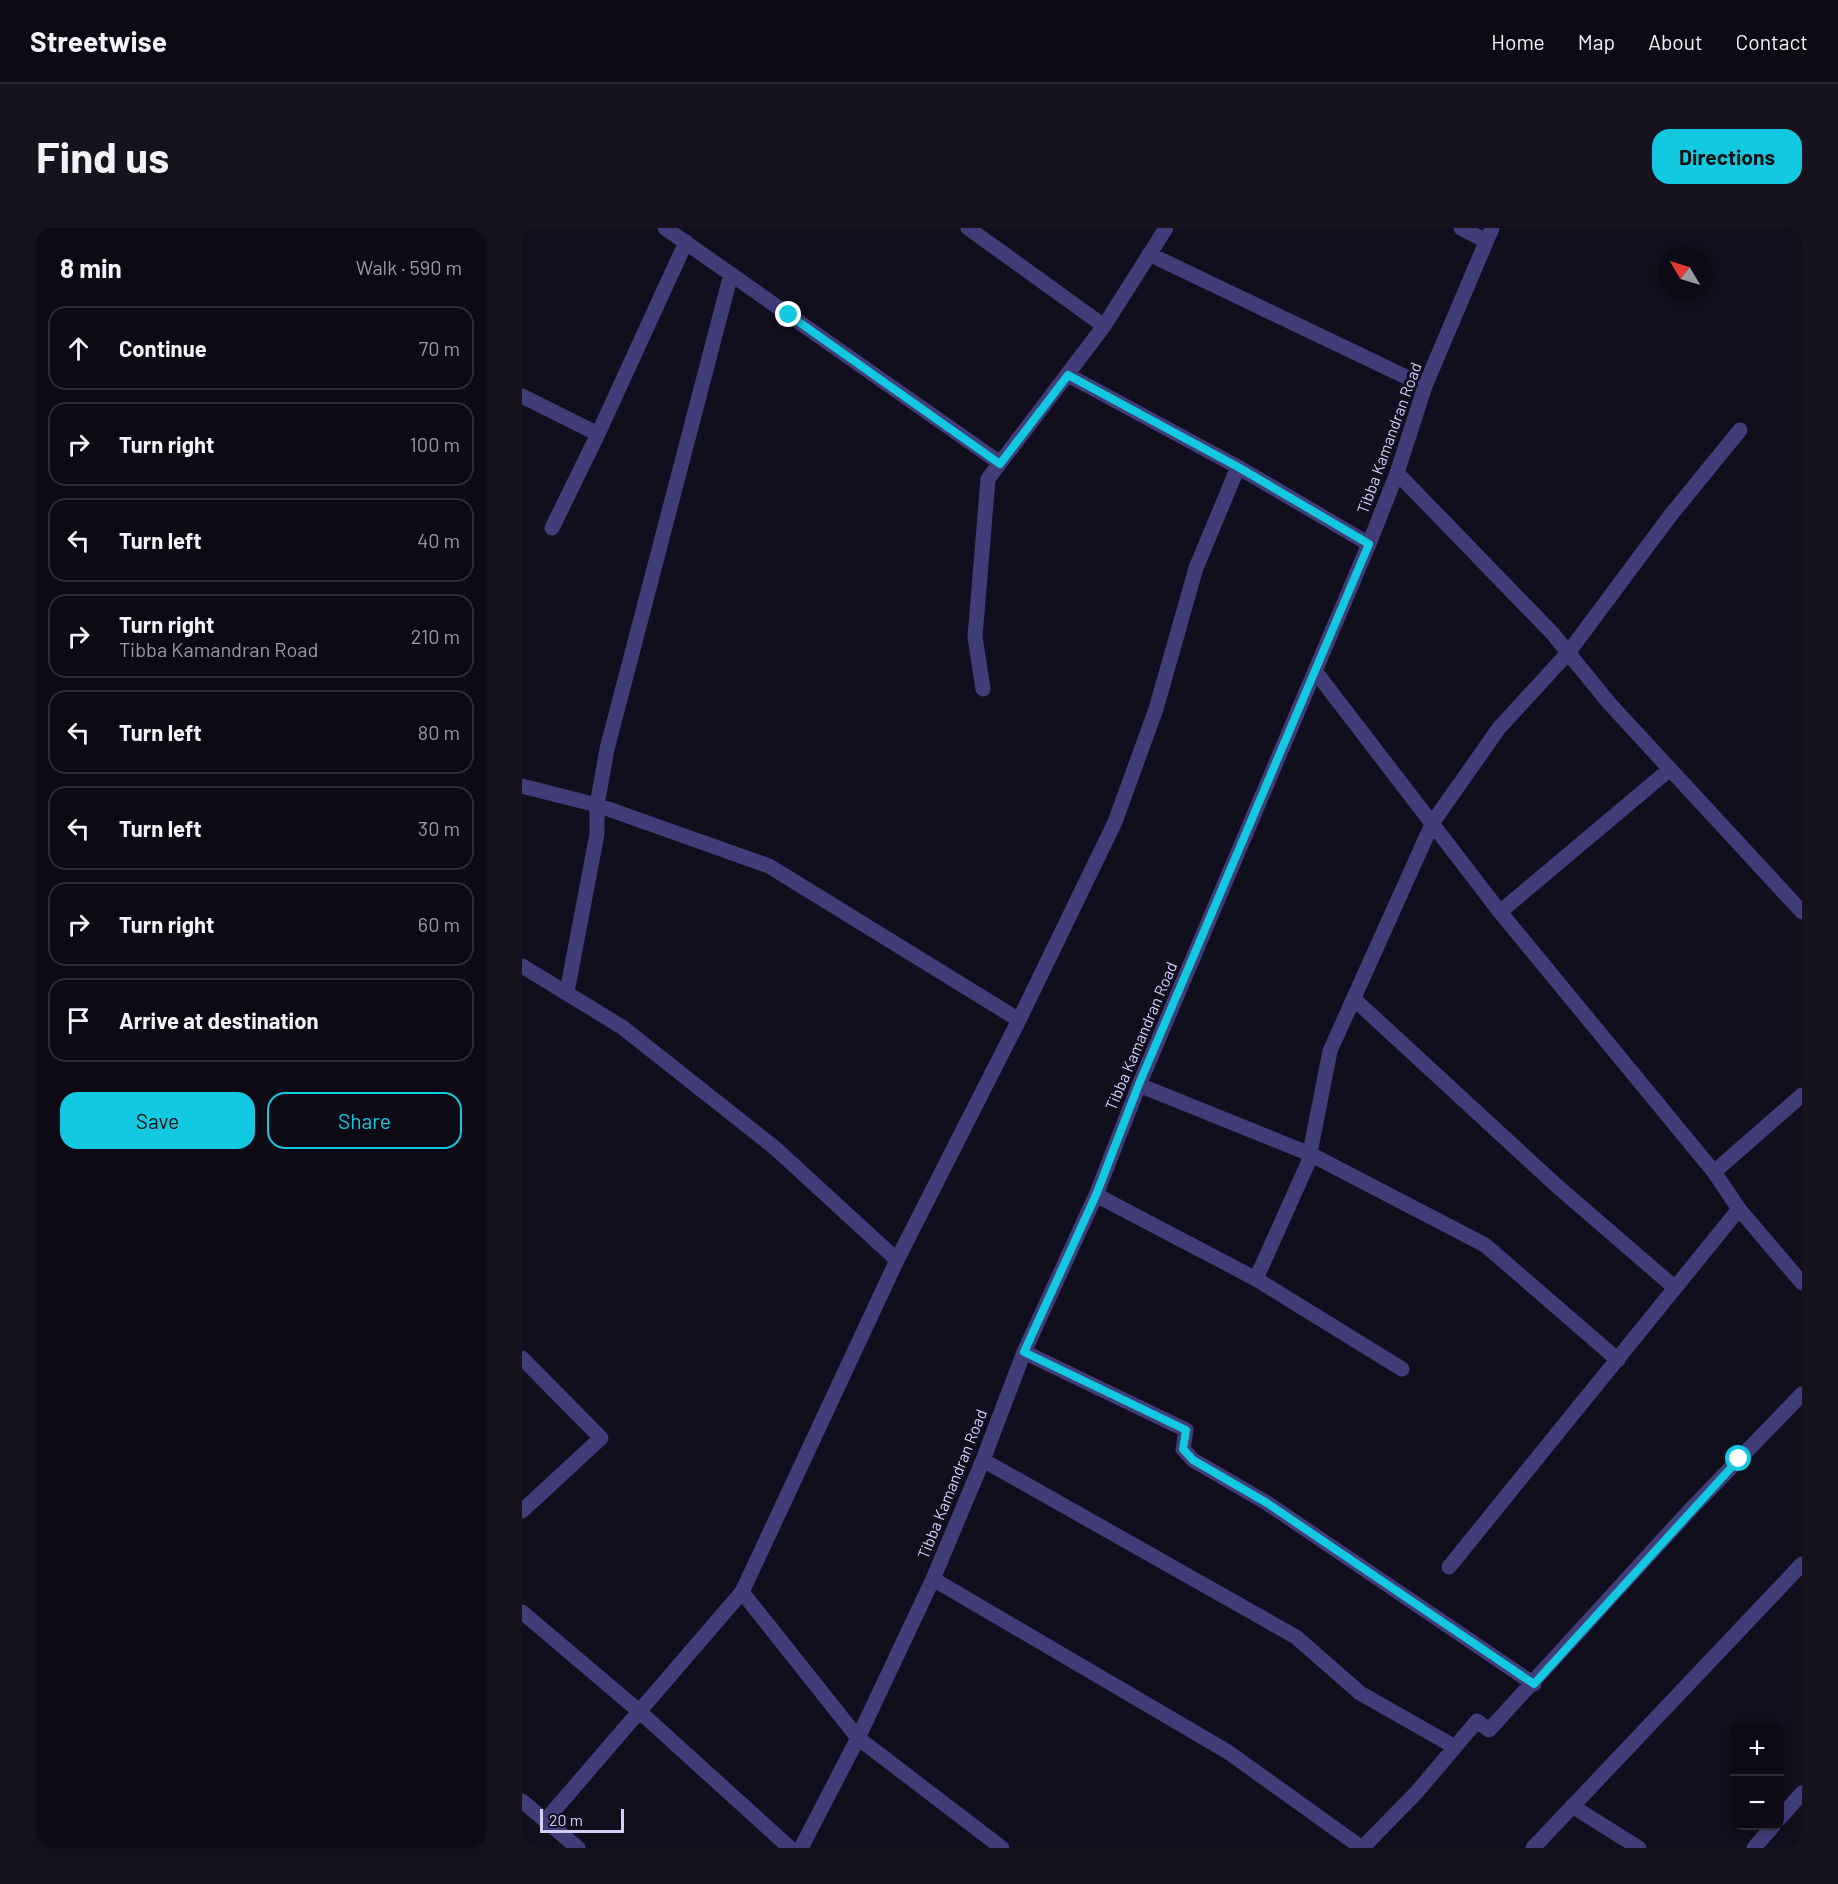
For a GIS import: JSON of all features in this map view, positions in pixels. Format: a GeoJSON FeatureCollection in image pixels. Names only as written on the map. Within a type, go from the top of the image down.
{"type":"FeatureCollection","features":[{"type":"Feature","properties":{"kind":"street"},"geometry":{"type":"LineString","coordinates":[[665,228],[1000,464]]}},
{"type":"Feature","properties":{"kind":"street"},"geometry":{"type":"LineString","coordinates":[[968,228],[1104,326]]}},
{"type":"Feature","properties":{"kind":"street"},"geometry":{"type":"LineString","coordinates":[[983,689],[975,637],[988,480],[1104,326],[1166,228]]}},
{"type":"Feature","properties":{"kind":"street"},"geometry":{"type":"LineString","coordinates":[[1461,228],[1489,234]]}},
{"type":"Feature","properties":{"kind":"street","name":"Tibba Kamandran Road"},"geometry":{"type":"LineString","coordinates":[[801,1848],[858,1738],[933,1579],[983,1460],[1024,1352],[1096,1195],[1139,1084],[1369,544],[1397,473],[1425,386],[1489,234]]}},
{"type":"Feature","properties":{"kind":"street"},"geometry":{"type":"LineString","coordinates":[[552,528],[686,242]]}},
{"type":"Feature","properties":{"kind":"street"},"geometry":{"type":"LineString","coordinates":[[1149,254],[1425,386]]}},
{"type":"Feature","properties":{"kind":"street"},"geometry":{"type":"LineString","coordinates":[[567,993],[597,834],[597,806],[616,715],[731,274]]}},
{"type":"Feature","properties":{"kind":"street"},"geometry":{"type":"LineString","coordinates":[[1068,375],[1238,467],[1369,544]]}},
{"type":"Feature","properties":{"kind":"street"},"geometry":{"type":"LineString","coordinates":[[522,396],[598,434]]}},
{"type":"Feature","properties":{"kind":"street"},"geometry":{"type":"LineString","coordinates":[[1256,1279],[1310,1154],[1330,1051],[1433,822],[1499,728],[1568,653],[1670,516],[1740,430]]}},
{"type":"Feature","properties":{"kind":"street"},"geometry":{"type":"LineString","coordinates":[[545,1821],[742,1592],[897,1260],[1019,1020],[1115,822],[1156,709],[1196,568],[1238,467]]}},
{"type":"Feature","properties":{"kind":"street"},"geometry":{"type":"LineString","coordinates":[[1397,473],[1553,634],[1670,769],[1802,912]]}},
{"type":"Feature","properties":{"kind":"street"},"geometry":{"type":"LineString","coordinates":[[1315,671],[1500,912],[1714,1172],[1739,1209],[1802,1283]]}},
{"type":"Feature","properties":{"kind":"street"},"geometry":{"type":"LineString","coordinates":[[1500,912],[1670,769]]}},
{"type":"Feature","properties":{"kind":"street"},"geometry":{"type":"LineString","coordinates":[[522,786],[597,806],[769,866],[1019,1020]]}},
{"type":"Feature","properties":{"kind":"street"},"geometry":{"type":"LineString","coordinates":[[522,966],[622,1027],[775,1148],[897,1260]]}},
{"type":"Feature","properties":{"kind":"street"},"geometry":{"type":"LineString","coordinates":[[1354,999],[1549,1178],[1674,1287]]}},
{"type":"Feature","properties":{"kind":"street"},"geometry":{"type":"LineString","coordinates":[[1139,1084],[1310,1154],[1485,1245],[1618,1360]]}},
{"type":"Feature","properties":{"kind":"street"},"geometry":{"type":"LineString","coordinates":[[1714,1172],[1802,1095]]}},
{"type":"Feature","properties":{"kind":"street"},"geometry":{"type":"LineString","coordinates":[[1096,1195],[1256,1279],[1402,1369]]}},
{"type":"Feature","properties":{"kind":"street"},"geometry":{"type":"LineString","coordinates":[[1449,1567],[1739,1209]]}},
{"type":"Feature","properties":{"kind":"street"},"geometry":{"type":"LineString","coordinates":[[1024,1352],[1186,1430],[1183,1449],[1193,1460],[1267,1503],[1534,1684]]}},
{"type":"Feature","properties":{"kind":"street"},"geometry":{"type":"LineString","coordinates":[[522,1358],[601,1438],[522,1510]]}},
{"type":"Feature","properties":{"kind":"street"},"geometry":{"type":"LineString","coordinates":[[933,1579],[1227,1752],[1362,1848],[1416,1793],[1477,1721],[1489,1730],[1534,1684],[1690,1510],[1802,1394]]}},
{"type":"Feature","properties":{"kind":"street"},"geometry":{"type":"LineString","coordinates":[[983,1460],[1296,1637],[1360,1693],[1455,1747]]}},
{"type":"Feature","properties":{"kind":"street"},"geometry":{"type":"LineString","coordinates":[[1533,1848],[1802,1564]]}},
{"type":"Feature","properties":{"kind":"street"},"geometry":{"type":"LineString","coordinates":[[742,1592],[858,1738],[1002,1848]]}},
{"type":"Feature","properties":{"kind":"street"},"geometry":{"type":"LineString","coordinates":[[522,1612],[640,1712],[790,1848]]}},
{"type":"Feature","properties":{"kind":"street"},"geometry":{"type":"LineString","coordinates":[[1784,1813],[1802,1793]]}},
{"type":"Feature","properties":{"kind":"street"},"geometry":{"type":"LineString","coordinates":[[522,1801],[578,1848]]}},
{"type":"Feature","properties":{"kind":"street"},"geometry":{"type":"LineString","coordinates":[[1572,1806],[1639,1848]]}},
{"type":"Feature","properties":{"kind":"street"},"geometry":{"type":"LineString","coordinates":[[1754,1848],[1770,1830]]}},
{"type":"Feature","properties":{"kind":"route"},"geometry":{"type":"LineString","coordinates":[[789,315],[1000,464],[1068,375],[1238,467],[1369,544],[1139,1084],[1096,1195],[1024,1352],[1186,1430],[1183,1449],[1193,1460],[1267,1503],[1534,1684],[1690,1510],[1739,1459]]}}]}
